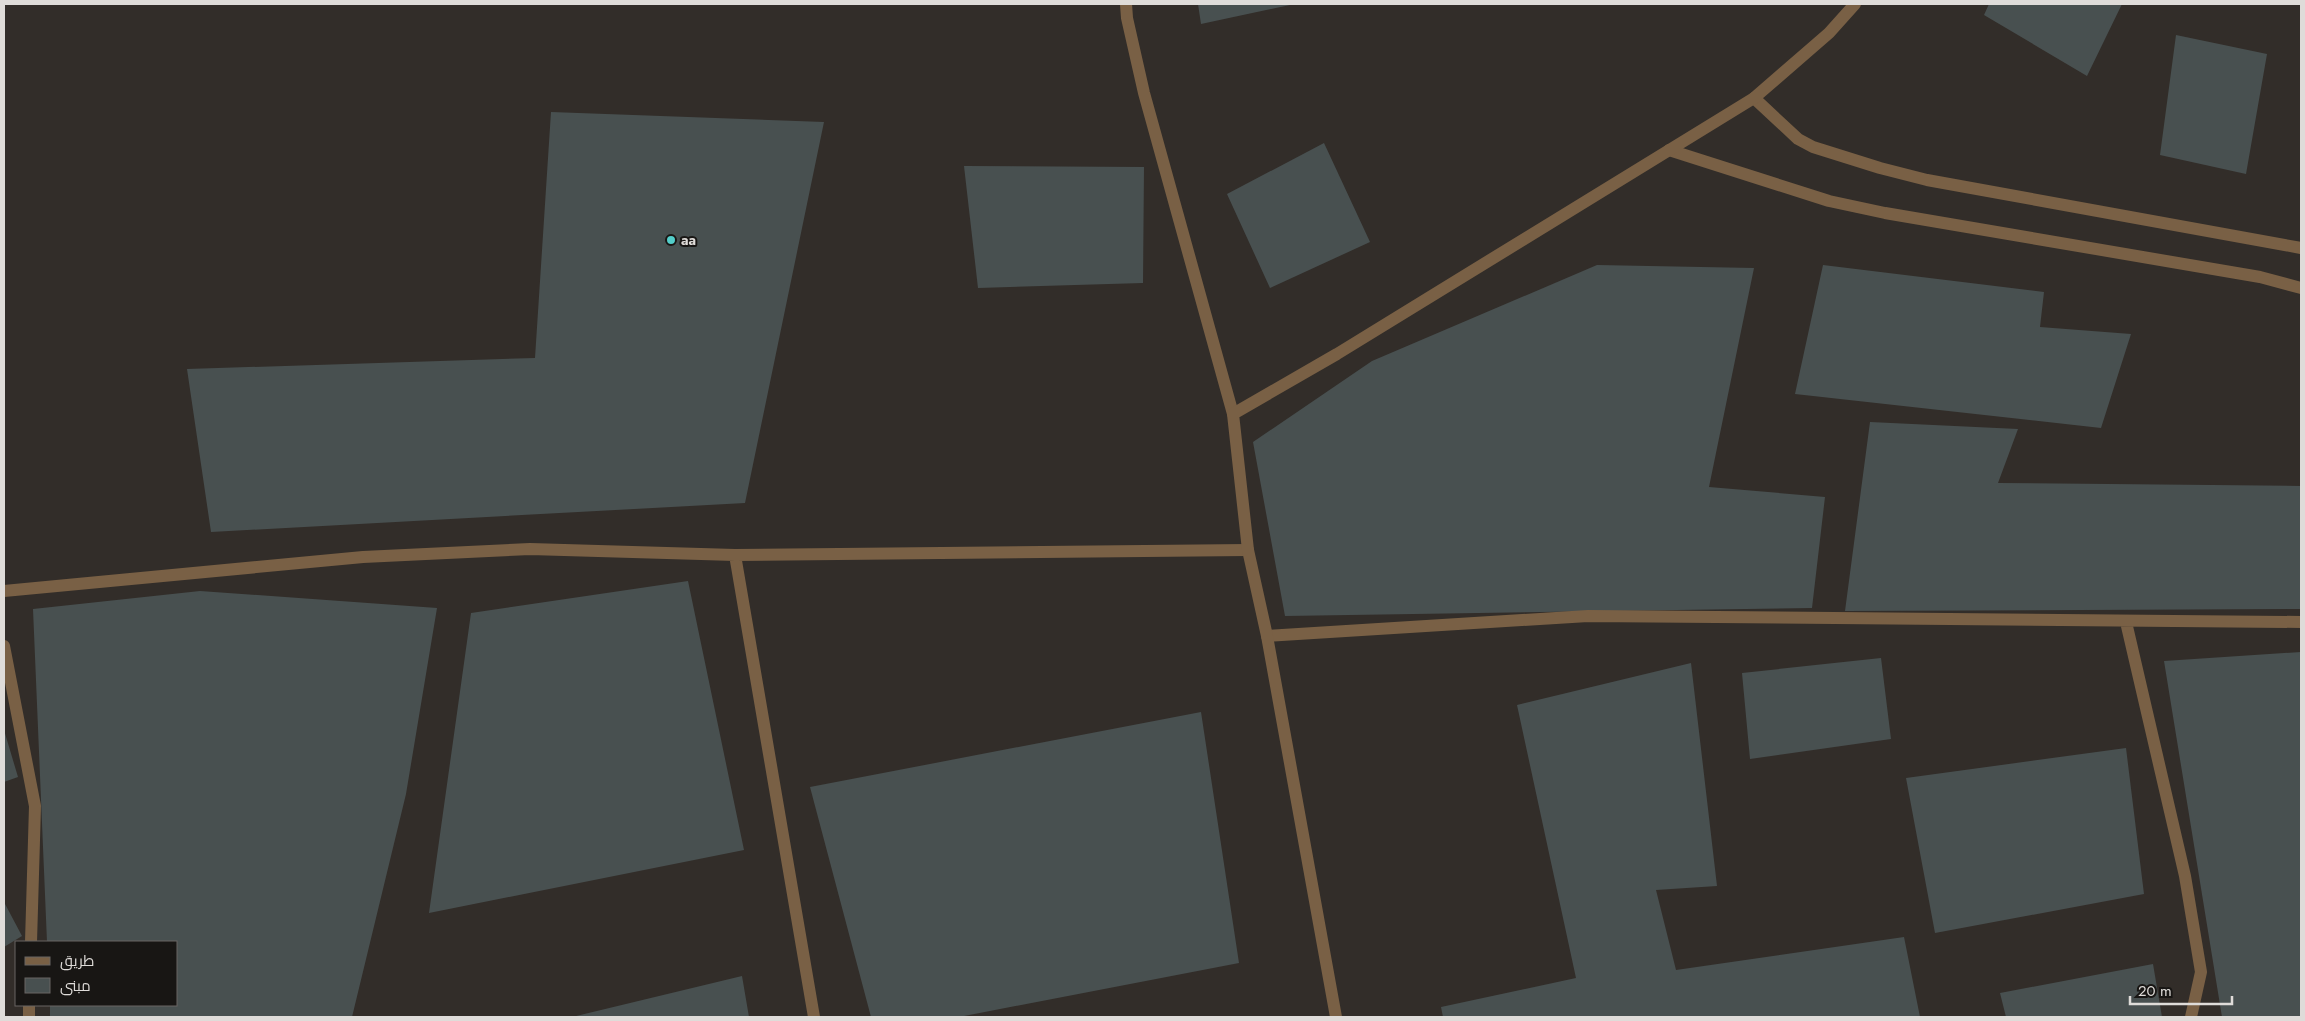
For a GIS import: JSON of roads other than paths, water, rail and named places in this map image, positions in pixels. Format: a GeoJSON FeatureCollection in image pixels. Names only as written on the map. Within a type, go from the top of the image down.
{"type":"FeatureCollection","features":[{"type":"Feature","properties":{"kind":"street"},"geometry":{"type":"LineString","coordinates":[[1126,4],[1127,18],[1144,93],[1233,414],[1248,550],[1267,636],[1336,1017]]}},
{"type":"Feature","properties":{"kind":"street"},"geometry":{"type":"LineString","coordinates":[[1233,414],[1337,354],[1754,98],[1829,33],[1855,4]]}},
{"type":"Feature","properties":{"kind":"street"},"geometry":{"type":"LineString","coordinates":[[1754,98],[1798,139],[1813,146],[1880,168],[1927,180],[2301,248]]}},
{"type":"Feature","properties":{"kind":"street"},"geometry":{"type":"LineString","coordinates":[[1669,150],[1829,201],[1885,213],[2260,277],[2301,288]]}},
{"type":"Feature","properties":{"kind":"street"},"geometry":{"type":"LineString","coordinates":[[4,590],[363,557],[530,549],[736,555],[1248,550]]}},
{"type":"Feature","properties":{"kind":"street"},"geometry":{"type":"LineString","coordinates":[[736,555],[814,1017]]}},
{"type":"Feature","properties":{"kind":"street"},"geometry":{"type":"LineString","coordinates":[[1267,636],[1588,616],[2301,622]]}},
{"type":"Feature","properties":{"kind":"street"},"geometry":{"type":"LineString","coordinates":[[2126,622],[2185,876],[2200,972],[2191,1017]]}},
{"type":"Feature","properties":{"kind":"street"},"geometry":{"type":"LineString","coordinates":[[4,646],[35,806],[31,941]]}},
{"type":"Feature","properties":{"kind":"place","name":"aa"},"geometry":{"type":"Point","coordinates":[671,240]}}]}
